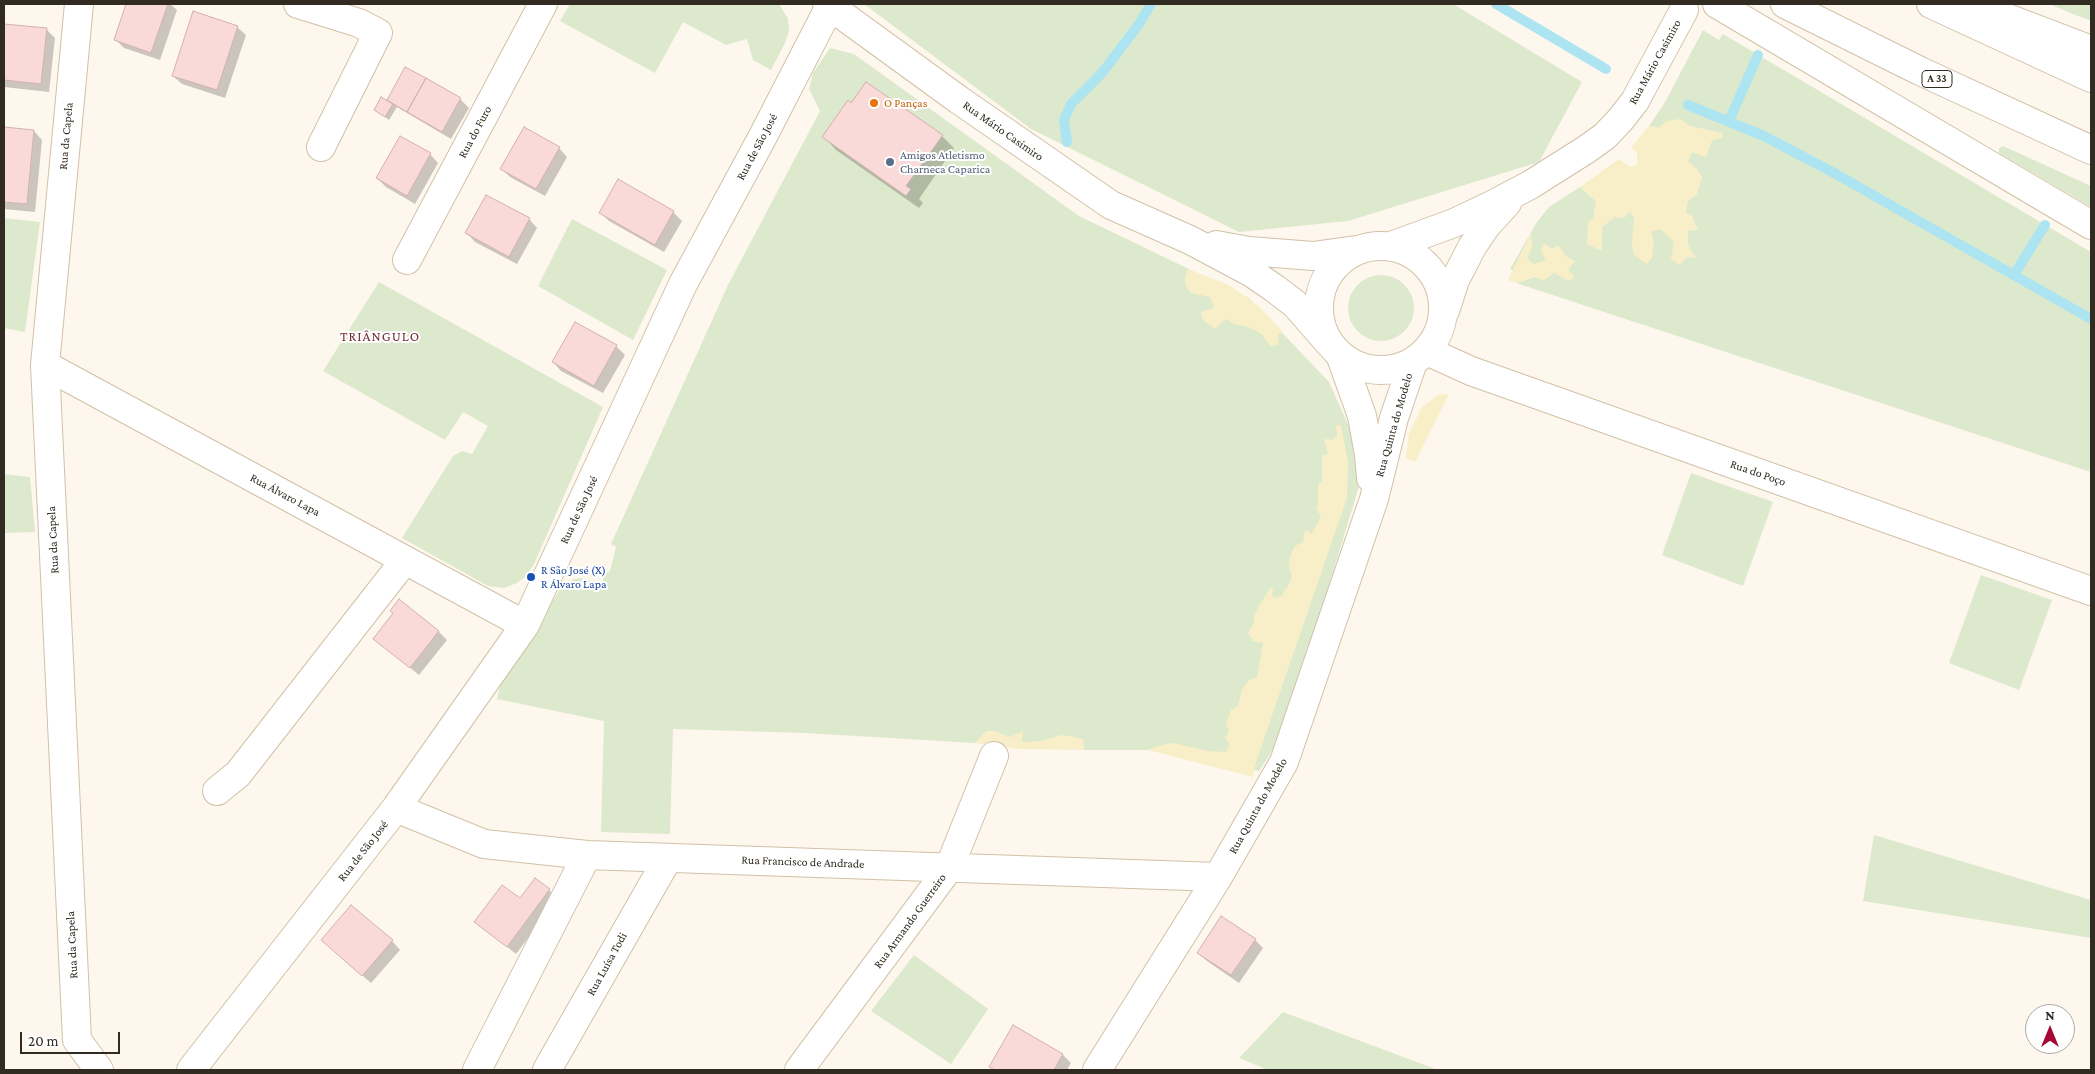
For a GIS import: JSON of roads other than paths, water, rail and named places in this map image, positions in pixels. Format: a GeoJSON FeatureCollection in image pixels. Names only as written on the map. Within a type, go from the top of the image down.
{"type":"FeatureCollection","features":[{"type":"Feature","properties":{"kind":"main road","name":"Rua da Capela"},"geometry":{"type":"LineString","coordinates":[[79,4],[45,365],[77,1040],[99,1070]]}},
{"type":"Feature","properties":{"kind":"main road"},"geometry":{"type":"LineString","coordinates":[[298,4],[359,23],[378,33],[321,147]]}},
{"type":"Feature","properties":{"kind":"main road","name":"Rua do Furo"},"geometry":{"type":"LineString","coordinates":[[407,260],[543,4]]}},
{"type":"Feature","properties":{"kind":"main road"},"geometry":{"type":"LineString","coordinates":[[1717,4],[2091,225]]}},
{"type":"Feature","properties":{"kind":"main road","name":"A 33"},"geometry":{"type":"LineString","coordinates":[[1785,4],[1920,71],[2091,150]]}},
{"type":"Feature","properties":{"kind":"main road"},"geometry":{"type":"LineString","coordinates":[[1931,4],[2091,78]]}},
{"type":"Feature","properties":{"kind":"main road"},"geometry":{"type":"LineString","coordinates":[[1969,4],[2091,50]]}},
{"type":"Feature","properties":{"kind":"main road","name":"Rua Mário Casimiro"},"geometry":{"type":"LineString","coordinates":[[828,5],[959,100],[1111,205],[1190,240],[1274,288],[1295,304],[1335,350]]}},
{"type":"Feature","properties":{"kind":"main road","name":"Rua de São José"},"geometry":{"type":"LineString","coordinates":[[191,1070],[396,808],[525,625],[683,284],[762,138],[828,5]]}},
{"type":"Feature","properties":{"kind":"main road","name":"Rua Mário Casimiro"},"geometry":{"type":"LineString","coordinates":[[1391,246],[1454,223],[1530,185],[1587,149],[1621,119],[1638,95],[1684,10]]}},
{"type":"Feature","properties":{"kind":"main road","name":"Rua Mário Casimiro"},"geometry":{"type":"LineString","coordinates":[[1442,323],[1454,280],[1472,247],[1506,204],[1530,185]]}},
{"type":"Feature","properties":{"kind":"main road","name":"Rua Mário Casimiro"},"geometry":{"type":"LineString","coordinates":[[1190,240],[1248,251],[1313,256],[1359,250]]}},
{"type":"Feature","properties":{"kind":"main road"},"geometry":{"type":"LineString","coordinates":[[1375,246],[1391,246],[1416,257],[1427,266],[1438,282],[1444,302],[1442,323],[1436,338],[1420,356],[1399,368],[1384,371],[1369,370],[1355,365],[1335,350],[1320,326],[1318,307],[1321,288],[1330,272],[1343,258],[1359,250],[1375,246]]}},
{"type":"Feature","properties":{"kind":"main road","name":"Rua Quinta do Modelo"},"geometry":{"type":"LineString","coordinates":[[1335,350],[1362,416],[1367,436],[1371,476],[1368,517]]}},
{"type":"Feature","properties":{"kind":"main road","name":"Rua Quinta do Modelo"},"geometry":{"type":"LineString","coordinates":[[1097,1070],[1218,877],[1284,762],[1368,517],[1394,418],[1420,356]]}},
{"type":"Feature","properties":{"kind":"main road","name":"Rua do Poço"},"geometry":{"type":"LineString","coordinates":[[1420,356],[1471,371],[2091,591]]}},
{"type":"Feature","properties":{"kind":"main road","name":"Rua Álvaro Lapa"},"geometry":{"type":"LineString","coordinates":[[45,365],[525,625]]}},
{"type":"Feature","properties":{"kind":"main road"},"geometry":{"type":"LineString","coordinates":[[217,791],[238,774],[405,560]]}},
{"type":"Feature","properties":{"kind":"main road","name":"Rua Armando Guerreiro"},"geometry":{"type":"LineString","coordinates":[[799,1070],[949,868],[994,756]]}},
{"type":"Feature","properties":{"kind":"main road","name":"Rua Francisco de Andrade"},"geometry":{"type":"LineString","coordinates":[[396,808],[484,844],[587,855],[1218,877]]}},
{"type":"Feature","properties":{"kind":"main road"},"geometry":{"type":"LineString","coordinates":[[478,1070],[587,855]]}},
{"type":"Feature","properties":{"kind":"main road","name":"Rua Luísa Todi"},"geometry":{"type":"LineString","coordinates":[[547,1070],[668,858]]}},
{"type":"Feature","properties":{"kind":"waterway"},"geometry":{"type":"LineString","coordinates":[[1067,142],[1064,120],[1071,104],[1102,73],[1139,24],[1151,4]]}},
{"type":"Feature","properties":{"kind":"waterway"},"geometry":{"type":"LineString","coordinates":[[1496,4],[1606,69]]}},
{"type":"Feature","properties":{"kind":"waterway"},"geometry":{"type":"LineString","coordinates":[[1729,121],[1758,55]]}},
{"type":"Feature","properties":{"kind":"waterway"},"geometry":{"type":"LineString","coordinates":[[1688,105],[1764,136],[1836,174],[2091,319]]}},
{"type":"Feature","properties":{"kind":"waterway"},"geometry":{"type":"LineString","coordinates":[[2014,275],[2045,225]]}},
{"type":"Feature","properties":{"kind":"place","name":"O Panças"},"geometry":{"type":"Point","coordinates":[874,103]}},
{"type":"Feature","properties":{"kind":"place","name":"Amigos Atletismo Charneca Caparica"},"geometry":{"type":"Point","coordinates":[890,162]}},
{"type":"Feature","properties":{"kind":"place","name":"R São José (X) R Álvaro Lapa"},"geometry":{"type":"Point","coordinates":[531,577]}},
{"type":"Feature","properties":{"kind":"district","name":"TRIÂNGULO"},"geometry":{"type":"Point","coordinates":[380,337]}}]}
